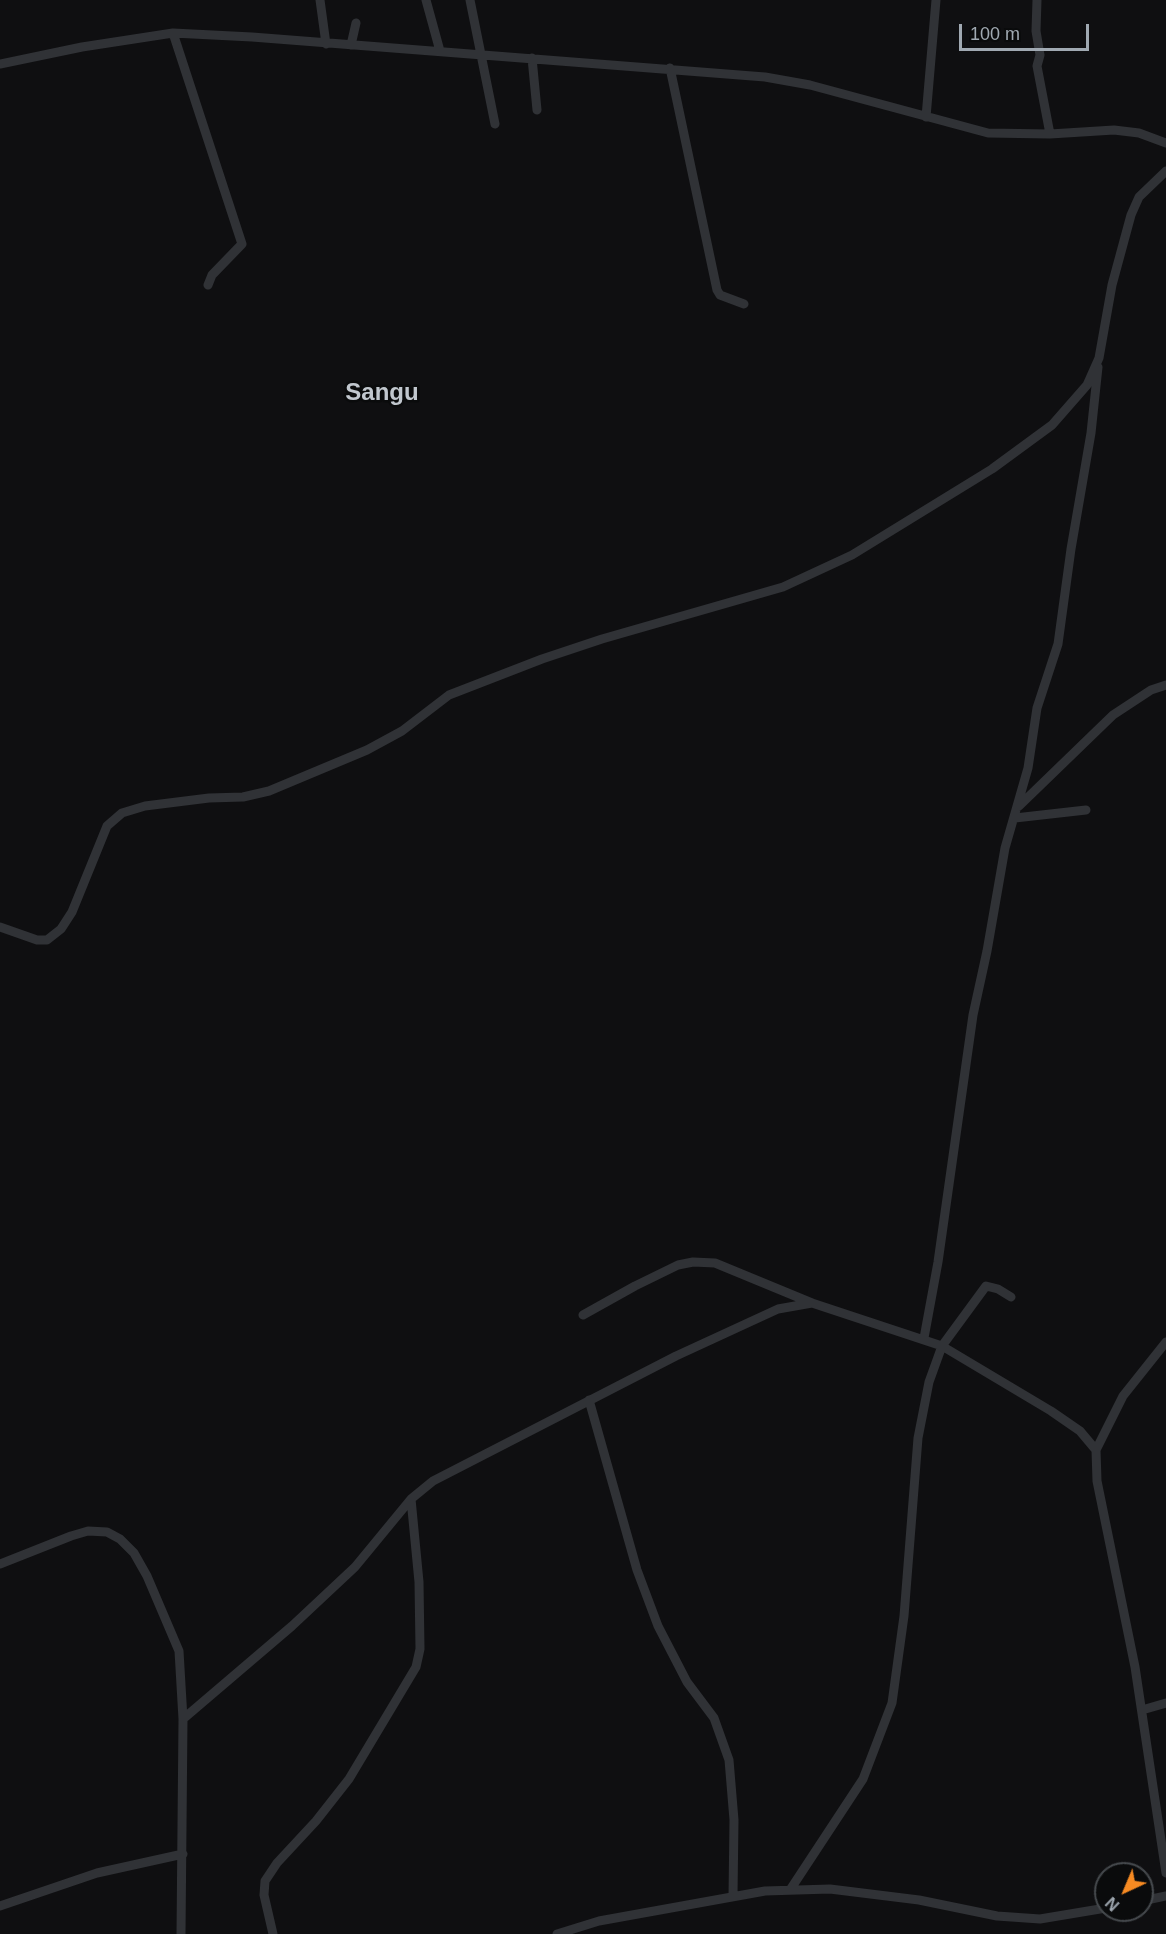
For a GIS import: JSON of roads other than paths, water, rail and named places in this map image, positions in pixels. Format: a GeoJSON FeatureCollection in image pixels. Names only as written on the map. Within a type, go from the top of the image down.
{"type":"FeatureCollection","features":[{"type":"Feature","properties":{"kind":"street"},"geometry":{"type":"LineString","coordinates":[[320,0],[326,44]]}},
{"type":"Feature","properties":{"kind":"street"},"geometry":{"type":"LineString","coordinates":[[426,0],[440,51]]}},
{"type":"Feature","properties":{"kind":"street"},"geometry":{"type":"LineString","coordinates":[[470,0],[479,54],[495,124]]}},
{"type":"Feature","properties":{"kind":"street"},"geometry":{"type":"LineString","coordinates":[[926,117],[936,0]]}},
{"type":"Feature","properties":{"kind":"street"},"geometry":{"type":"LineString","coordinates":[[1037,0],[1036,31],[1040,55],[1037,66],[1050,134]]}},
{"type":"Feature","properties":{"kind":"street"},"geometry":{"type":"LineString","coordinates":[[351,45],[356,23]]}},
{"type":"Feature","properties":{"kind":"street"},"geometry":{"type":"LineString","coordinates":[[173,33],[242,244],[212,275],[208,285]]}},
{"type":"Feature","properties":{"kind":"street"},"geometry":{"type":"LineString","coordinates":[[0,64],[82,47],[173,33],[440,51],[765,77],[810,85],[988,133],[1050,134],[1114,130],[1139,133],[1166,143]]}},
{"type":"Feature","properties":{"kind":"street"},"geometry":{"type":"LineString","coordinates":[[532,58],[537,110]]}},
{"type":"Feature","properties":{"kind":"street"},"geometry":{"type":"LineString","coordinates":[[670,68],[717,290],[720,295],[744,304]]}},
{"type":"Feature","properties":{"kind":"street"},"geometry":{"type":"LineString","coordinates":[[924,1338],[938,1262],[973,1015],[1005,848],[1019,806],[1028,768],[1036,708],[1058,644],[1071,549],[1091,433],[1099,358],[1112,285],[1131,215],[1139,196],[1166,171]]}},
{"type":"Feature","properties":{"kind":"street"},"geometry":{"type":"LineString","coordinates":[[0,927],[37,940],[47,940],[61,929],[72,912],[104,832],[114,817],[123,813],[145,806],[209,798],[243,797],[269,791],[367,750],[402,731],[440,700],[456,693],[542,659],[602,639],[783,587],[852,555],[992,469],[1052,425],[1087,385],[1099,358]]}},
{"type":"Feature","properties":{"kind":"street"},"geometry":{"type":"LineString","coordinates":[[1019,806],[1113,715],[1151,690],[1166,685]]}},
{"type":"Feature","properties":{"kind":"street"},"geometry":{"type":"LineString","coordinates":[[1015,818],[1086,810]]}},
{"type":"Feature","properties":{"kind":"street"},"geometry":{"type":"LineString","coordinates":[[583,1315],[678,1265],[693,1262],[715,1263],[812,1303],[924,1338],[942,1346],[1051,1411],[1080,1431],[1096,1450]]}},
{"type":"Feature","properties":{"kind":"street"},"geometry":{"type":"LineString","coordinates":[[790,1890],[864,1779],[892,1703],[903,1616],[918,1438],[929,1382],[942,1346],[986,1286],[999,1289],[1011,1297]]}},
{"type":"Feature","properties":{"kind":"street"},"geometry":{"type":"LineString","coordinates":[[183,1719],[292,1626],[355,1567],[411,1499],[433,1481],[589,1400],[778,1309],[812,1303]]}},
{"type":"Feature","properties":{"kind":"street"},"geometry":{"type":"LineString","coordinates":[[1166,1342],[1123,1396],[1096,1450],[1097,1481],[1142,1710],[1166,1873]]}},
{"type":"Feature","properties":{"kind":"street"},"geometry":{"type":"LineString","coordinates":[[589,1400],[637,1570],[658,1626],[687,1682],[714,1718],[729,1760],[734,1820],[733,1896]]}},
{"type":"Feature","properties":{"kind":"street"},"geometry":{"type":"LineString","coordinates":[[273,1934],[264,1895],[265,1881],[277,1863],[316,1821],[349,1779],[416,1667],[420,1649],[419,1582],[411,1499]]}},
{"type":"Feature","properties":{"kind":"street"},"geometry":{"type":"LineString","coordinates":[[0,1564],[88,1531],[107,1532],[120,1539],[134,1553],[147,1576],[178,1651],[183,1719],[181,1934]]}},
{"type":"Feature","properties":{"kind":"street"},"geometry":{"type":"LineString","coordinates":[[1142,1710],[1166,1703]]}},
{"type":"Feature","properties":{"kind":"street"},"geometry":{"type":"LineString","coordinates":[[0,1906],[97,1874],[183,1854]]}},
{"type":"Feature","properties":{"kind":"street"},"geometry":{"type":"LineString","coordinates":[[557,1934],[599,1921],[733,1896],[790,1890],[831,1889],[919,1900],[1023,1918],[1068,1916],[1094,1911]]}},
{"type":"Feature","properties":{"kind":"district","name":"Sangu"},"geometry":{"type":"Point","coordinates":[382,393]}}]}
